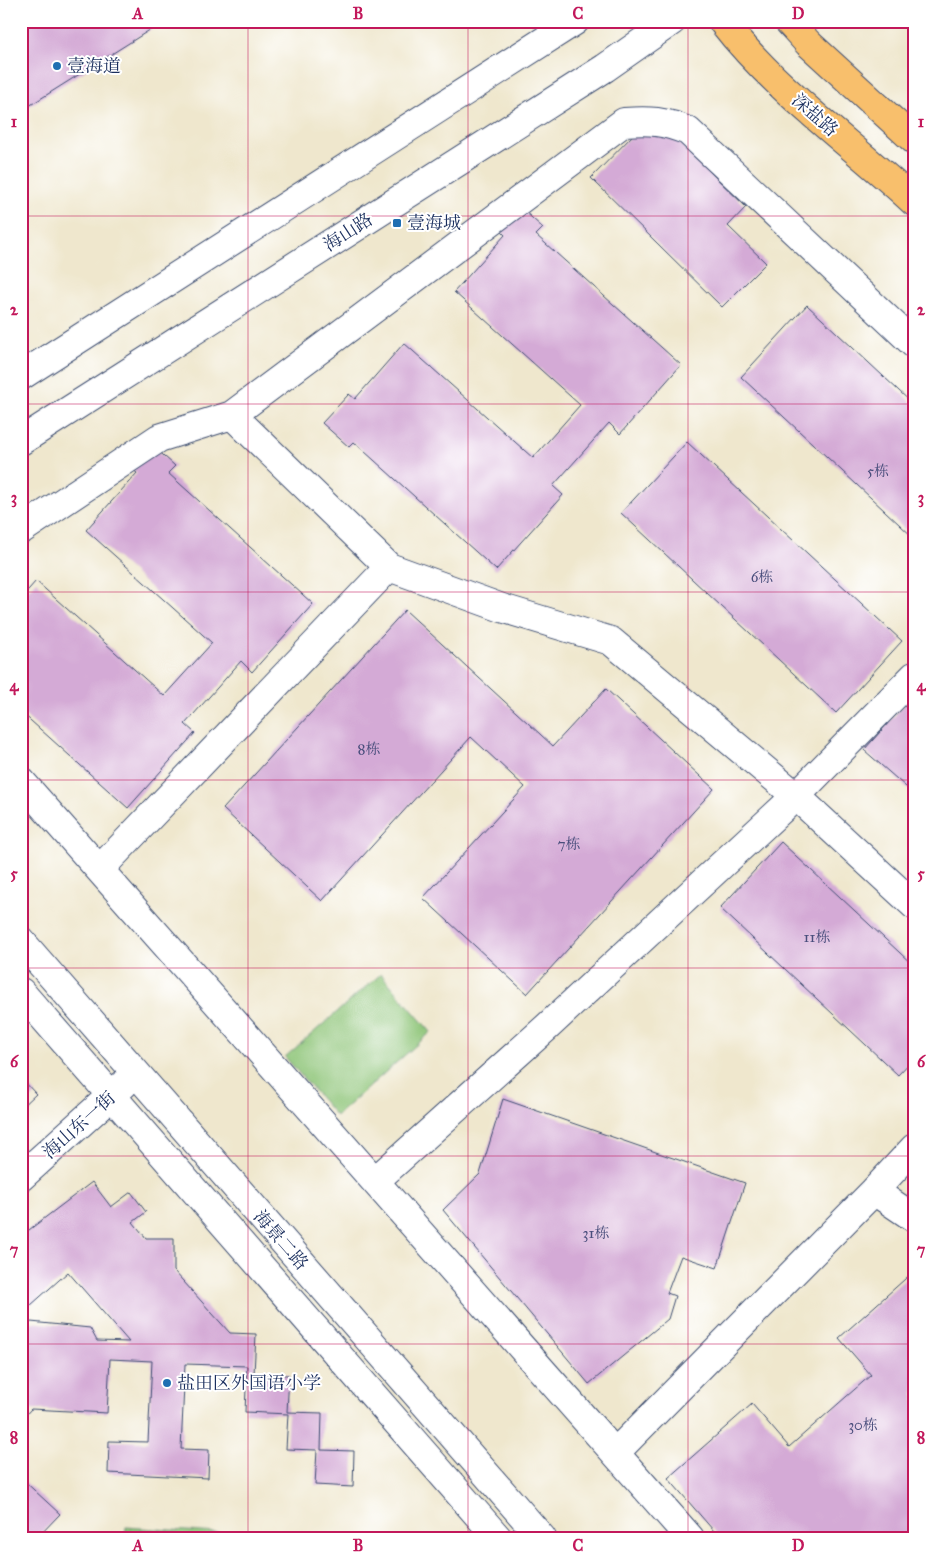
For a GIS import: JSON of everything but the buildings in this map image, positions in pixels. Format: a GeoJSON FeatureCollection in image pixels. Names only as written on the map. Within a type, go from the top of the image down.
{"type":"FeatureCollection","features":[{"type":"Feature","properties":{"kind":"main road","name":"深盐路"},"geometry":{"type":"LineString","coordinates":[[722,21],[738,42],[779,84],[914,202]]}},
{"type":"Feature","properties":{"kind":"main road"},"geometry":{"type":"LineString","coordinates":[[788,21],[808,43],[914,140]]}},
{"type":"Feature","properties":{"kind":"street"},"geometry":{"type":"LineString","coordinates":[[21,376],[575,21]]}},
{"type":"Feature","properties":{"kind":"street","name":"海山路"},"geometry":{"type":"LineString","coordinates":[[21,441],[606,68],[672,21]]}},
{"type":"Feature","properties":{"kind":"street"},"geometry":{"type":"LineString","coordinates":[[21,530],[160,438],[232,415],[624,122],[645,120],[668,123],[688,131],[914,344]]}},
{"type":"Feature","properties":{"kind":"street"},"geometry":{"type":"LineString","coordinates":[[232,415],[389,568],[502,608],[611,641],[796,796],[914,905]]}},
{"type":"Feature","properties":{"kind":"street"},"geometry":{"type":"LineString","coordinates":[[100,870],[389,568]]}},
{"type":"Feature","properties":{"kind":"street"},"geometry":{"type":"LineString","coordinates":[[376,1180],[547,1027],[796,796],[914,676]]}},
{"type":"Feature","properties":{"kind":"street"},"geometry":{"type":"LineString","coordinates":[[21,781],[376,1180],[690,1538]]}},
{"type":"Feature","properties":{"kind":"street","name":"海景二路"},"geometry":{"type":"LineString","coordinates":[[21,941],[540,1537]]}},
{"type":"Feature","properties":{"kind":"street","name":"海景二路"},"geometry":{"type":"LineString","coordinates":[[21,992],[498,1538]]}},
{"type":"Feature","properties":{"kind":"street","name":"海山东一街"},"geometry":{"type":"LineString","coordinates":[[21,1177],[136,1073]]}},
{"type":"Feature","properties":{"kind":"street"},"geometry":{"type":"LineString","coordinates":[[616,1452],[874,1191],[914,1148]]}},
{"type":"Feature","properties":{"kind":"street"},"geometry":{"type":"LineString","coordinates":[[874,1191],[914,1218]]}},
{"type":"Feature","properties":{"kind":"green space"},"geometry":{"type":"Polygon","coordinates":[[[381,974],[431,1032],[336,1116],[285,1057],[381,974]]]}},
{"type":"Feature","properties":{"kind":"green space"},"geometry":{"type":"Polygon","coordinates":[[[126,1527],[292,1538],[125,1538],[126,1527]]]}},
{"type":"Feature","properties":{"kind":"place","name":"壹海道"},"geometry":{"type":"Point","coordinates":[57,66]}},
{"type":"Feature","properties":{"kind":"place","name":"壹海城"},"geometry":{"type":"Point","coordinates":[397,223]}},
{"type":"Feature","properties":{"kind":"place","name":"盐田区外国语小学"},"geometry":{"type":"Point","coordinates":[167,1383]}}]}
